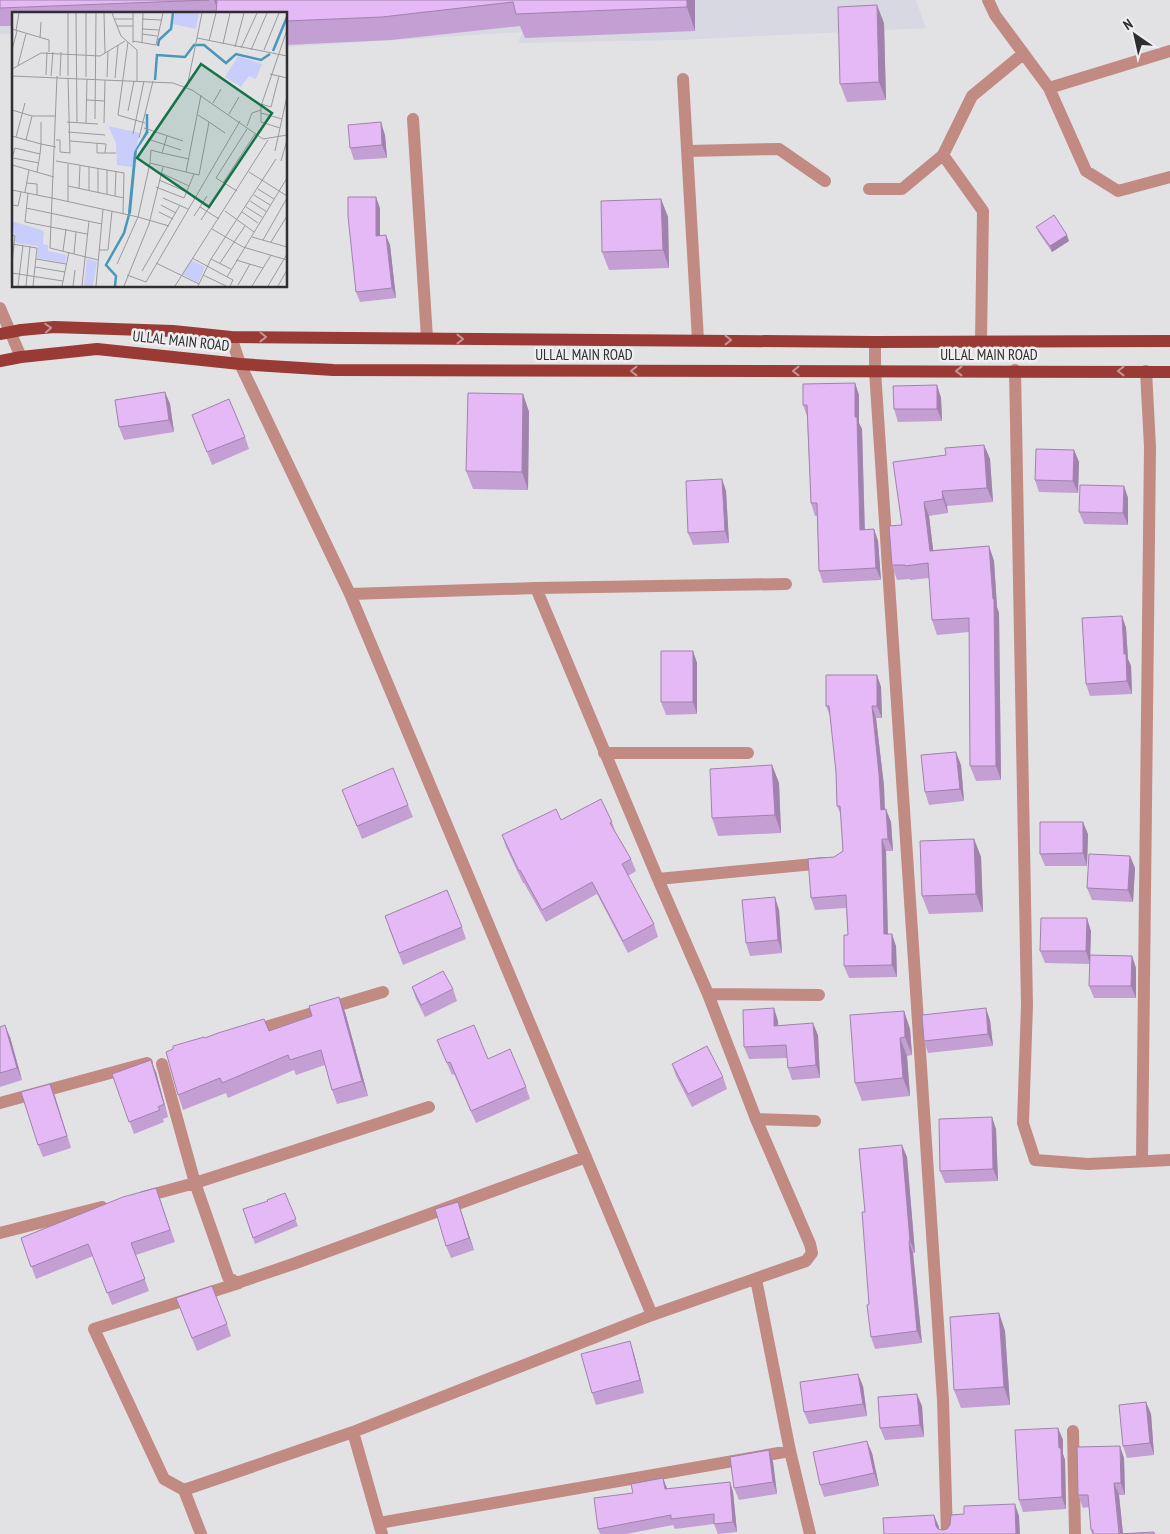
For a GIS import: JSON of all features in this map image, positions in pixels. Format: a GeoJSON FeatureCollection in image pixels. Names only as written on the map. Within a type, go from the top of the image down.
{"type":"FeatureCollection","features":[{"type":"Feature","properties":{"kind":"main road","name":"ULLAL MAIN ROAD"},"geometry":{"type":"LineString","coordinates":[[5,333],[54,327],[173,331],[231,337],[875,342],[1170,341]]}},
{"type":"Feature","properties":{"kind":"main road","name":"ULLAL MAIN ROAD"},"geometry":{"type":"LineString","coordinates":[[0,361],[21,356],[97,348],[240,364],[333,370],[1015,370],[1170,372]]}},
{"type":"Feature","properties":{"kind":"street"},"geometry":{"type":"LineString","coordinates":[[988,0],[995,15],[1049,88],[1086,171],[1118,191],[1170,177]]}},
{"type":"Feature","properties":{"kind":"street"},"geometry":{"type":"LineString","coordinates":[[1049,88],[1170,51]]}},
{"type":"Feature","properties":{"kind":"street"},"geometry":{"type":"LineString","coordinates":[[869,188],[902,189],[943,155],[972,96],[1024,54]]}},
{"type":"Feature","properties":{"kind":"street"},"geometry":{"type":"LineString","coordinates":[[682,79],[698,340]]}},
{"type":"Feature","properties":{"kind":"street"},"geometry":{"type":"LineString","coordinates":[[413,119],[426,338]]}},
{"type":"Feature","properties":{"kind":"street"},"geometry":{"type":"LineString","coordinates":[[687,151],[779,149],[825,181]]}},
{"type":"Feature","properties":{"kind":"street"},"geometry":{"type":"LineString","coordinates":[[943,155],[983,211],[981,341]]}},
{"type":"Feature","properties":{"kind":"street"},"geometry":{"type":"LineString","coordinates":[[0,308],[5,333],[21,356]]}},
{"type":"Feature","properties":{"kind":"street"},"geometry":{"type":"LineString","coordinates":[[231,337],[240,364],[350,594],[652,1315]]}},
{"type":"Feature","properties":{"kind":"street"},"geometry":{"type":"LineString","coordinates":[[875,342],[875,371],[943,1400],[947,1534]]}},
{"type":"Feature","properties":{"kind":"street"},"geometry":{"type":"LineString","coordinates":[[1015,370],[1027,1005],[1023,1122],[1036,1160],[1088,1164],[1170,1160]]}},
{"type":"Feature","properties":{"kind":"street"},"geometry":{"type":"LineString","coordinates":[[1142,1161],[1150,447],[1146,371]]}},
{"type":"Feature","properties":{"kind":"street"},"geometry":{"type":"LineString","coordinates":[[350,594],[536,588],[786,584]]}},
{"type":"Feature","properties":{"kind":"street"},"geometry":{"type":"LineString","coordinates":[[184,1490],[353,1432],[652,1315],[806,1261],[812,1253],[810,1244],[756,1118],[708,994],[604,753],[536,588]]}},
{"type":"Feature","properties":{"kind":"street"},"geometry":{"type":"LineString","coordinates":[[604,753],[748,754]]}},
{"type":"Feature","properties":{"kind":"street"},"geometry":{"type":"LineString","coordinates":[[658,879],[838,861]]}},
{"type":"Feature","properties":{"kind":"street"},"geometry":{"type":"LineString","coordinates":[[238,1035],[384,992]]}},
{"type":"Feature","properties":{"kind":"street"},"geometry":{"type":"LineString","coordinates":[[708,994],[819,996]]}},
{"type":"Feature","properties":{"kind":"street"},"geometry":{"type":"LineString","coordinates":[[0,1103],[150,1062],[162,1064],[174,1054]]}},
{"type":"Feature","properties":{"kind":"street"},"geometry":{"type":"LineString","coordinates":[[162,1064],[195,1183],[228,1277],[234,1282],[239,1283]]}},
{"type":"Feature","properties":{"kind":"street"},"geometry":{"type":"LineString","coordinates":[[130,1200],[195,1183],[428,1107]]}},
{"type":"Feature","properties":{"kind":"street"},"geometry":{"type":"LineString","coordinates":[[756,1118],[815,1121]]}},
{"type":"Feature","properties":{"kind":"street"},"geometry":{"type":"LineString","coordinates":[[201,1534],[184,1490],[164,1479],[94,1329],[239,1283],[586,1157]]}},
{"type":"Feature","properties":{"kind":"street"},"geometry":{"type":"LineString","coordinates":[[0,1233],[112,1205]]}},
{"type":"Feature","properties":{"kind":"street"},"geometry":{"type":"LineString","coordinates":[[756,1279],[790,1451],[810,1534]]}},
{"type":"Feature","properties":{"kind":"street"},"geometry":{"type":"LineString","coordinates":[[1074,1431],[1075,1534]]}},
{"type":"Feature","properties":{"kind":"street"},"geometry":{"type":"LineString","coordinates":[[353,1432],[380,1528],[790,1451]]}},
{"type":"Feature","properties":{"kind":"shaded area"},"geometry":{"type":"Polygon","coordinates":[[[0,0],[916,0],[926,28],[679,40],[518,43],[523,32],[288,47],[288,12],[12,12],[12,34],[0,34],[0,0]]]}},
{"type":"Feature","properties":{"kind":"building"},"geometry":{"type":"Polygon","coordinates":[[[0,0],[209,0],[0,8],[0,0]]]}},
{"type":"Feature","properties":{"kind":"building"},"geometry":{"type":"Polygon","coordinates":[[[217,0],[687,0],[687,7],[516,14],[513,2],[382,17],[288,21],[288,12],[216,12],[217,0]]]}},
{"type":"Feature","properties":{"kind":"building"},"geometry":{"type":"Polygon","coordinates":[[[877,5],[879,82],[840,84],[838,7],[877,5]]]}},
{"type":"Feature","properties":{"kind":"building"},"geometry":{"type":"Polygon","coordinates":[[[381,122],[382,145],[350,148],[348,125],[381,122]]]}},
{"type":"Feature","properties":{"kind":"building"},"geometry":{"type":"Polygon","coordinates":[[[348,197],[376,197],[376,236],[386,235],[392,288],[356,292],[348,216],[348,197]]]}},
{"type":"Feature","properties":{"kind":"building"},"geometry":{"type":"Polygon","coordinates":[[[661,199],[663,250],[602,252],[601,201],[661,199]]]}},
{"type":"Feature","properties":{"kind":"building"},"geometry":{"type":"Polygon","coordinates":[[[1054,215],[1067,235],[1050,246],[1036,227],[1054,215]]]}},
{"type":"Feature","properties":{"kind":"building"},"geometry":{"type":"Polygon","coordinates":[[[855,383],[860,530],[874,529],[876,568],[819,571],[817,503],[811,503],[807,405],[803,405],[803,384],[855,383]]]}},
{"type":"Feature","properties":{"kind":"building"},"geometry":{"type":"Polygon","coordinates":[[[937,385],[937,409],[894,409],[893,386],[937,385]]]}},
{"type":"Feature","properties":{"kind":"building"},"geometry":{"type":"Polygon","coordinates":[[[165,392],[169,420],[119,427],[115,400],[165,392]]]}},
{"type":"Feature","properties":{"kind":"building"},"geometry":{"type":"Polygon","coordinates":[[[468,393],[523,394],[522,472],[466,471],[468,393]]]}},
{"type":"Feature","properties":{"kind":"building"},"geometry":{"type":"Polygon","coordinates":[[[229,399],[245,437],[207,452],[192,415],[229,399]]]}},
{"type":"Feature","properties":{"kind":"building"},"geometry":{"type":"Polygon","coordinates":[[[984,445],[987,488],[942,491],[943,499],[924,502],[930,551],[989,546],[994,599],[996,766],[970,766],[969,618],[932,620],[928,563],[905,566],[892,565],[889,526],[902,525],[893,462],[946,455],[945,448],[984,445]]]}},
{"type":"Feature","properties":{"kind":"building"},"geometry":{"type":"Polygon","coordinates":[[[1036,449],[1074,450],[1073,481],[1035,480],[1036,449]]]}},
{"type":"Feature","properties":{"kind":"building"},"geometry":{"type":"Polygon","coordinates":[[[722,479],[725,531],[688,533],[686,481],[722,479]]]}},
{"type":"Feature","properties":{"kind":"building"},"geometry":{"type":"Polygon","coordinates":[[[1080,485],[1124,486],[1123,513],[1079,512],[1080,485]]]}},
{"type":"Feature","properties":{"kind":"building"},"geometry":{"type":"Polygon","coordinates":[[[1122,616],[1127,681],[1086,684],[1082,618],[1122,616]]]}},
{"type":"Feature","properties":{"kind":"building"},"geometry":{"type":"Polygon","coordinates":[[[661,651],[693,651],[693,702],[661,702],[661,651]]]}},
{"type":"Feature","properties":{"kind":"building"},"geometry":{"type":"Polygon","coordinates":[[[826,675],[877,675],[877,706],[872,706],[881,810],[886,809],[888,839],[882,839],[884,934],[892,934],[892,965],[844,966],[844,935],[848,935],[846,895],[811,898],[808,859],[834,857],[843,851],[840,806],[837,806],[836,772],[829,706],[826,706],[826,675]]]}},
{"type":"Feature","properties":{"kind":"building"},"geometry":{"type":"Polygon","coordinates":[[[956,752],[960,789],[925,792],[921,755],[956,752]]]}},
{"type":"Feature","properties":{"kind":"building"},"geometry":{"type":"Polygon","coordinates":[[[772,765],[775,815],[712,818],[710,769],[772,765]]]}},
{"type":"Feature","properties":{"kind":"building"},"geometry":{"type":"Polygon","coordinates":[[[393,768],[408,805],[357,826],[342,790],[393,768]]]}},
{"type":"Feature","properties":{"kind":"building"},"geometry":{"type":"Polygon","coordinates":[[[601,799],[612,822],[610,823],[631,859],[622,864],[654,924],[623,941],[592,882],[542,910],[519,871],[502,835],[556,809],[561,820],[601,799]]]}},
{"type":"Feature","properties":{"kind":"building"},"geometry":{"type":"Polygon","coordinates":[[[1040,822],[1083,822],[1083,853],[1040,854],[1040,822]]]}},
{"type":"Feature","properties":{"kind":"building"},"geometry":{"type":"Polygon","coordinates":[[[974,839],[976,894],[922,896],[920,841],[974,839]]]}},
{"type":"Feature","properties":{"kind":"building"},"geometry":{"type":"Polygon","coordinates":[[[1089,854],[1130,856],[1128,890],[1087,888],[1089,854]]]}},
{"type":"Feature","properties":{"kind":"building"},"geometry":{"type":"Polygon","coordinates":[[[447,890],[462,927],[399,953],[385,916],[447,890]]]}},
{"type":"Feature","properties":{"kind":"building"},"geometry":{"type":"Polygon","coordinates":[[[775,897],[778,940],[746,943],[742,900],[775,897]]]}},
{"type":"Feature","properties":{"kind":"building"},"geometry":{"type":"Polygon","coordinates":[[[1041,918],[1087,918],[1086,951],[1040,951],[1041,918]]]}},
{"type":"Feature","properties":{"kind":"building"},"geometry":{"type":"Polygon","coordinates":[[[1090,955],[1132,956],[1131,986],[1089,986],[1090,955]]]}},
{"type":"Feature","properties":{"kind":"building"},"geometry":{"type":"Polygon","coordinates":[[[443,971],[453,989],[421,1005],[412,987],[443,971]]]}},
{"type":"Feature","properties":{"kind":"building"},"geometry":{"type":"Polygon","coordinates":[[[339,997],[362,1081],[332,1090],[321,1050],[290,1060],[288,1055],[222,1083],[220,1078],[178,1095],[166,1052],[173,1049],[173,1046],[264,1019],[269,1031],[312,1016],[309,1006],[339,997]]]}},
{"type":"Feature","properties":{"kind":"building"},"geometry":{"type":"Polygon","coordinates":[[[774,1008],[774,1026],[813,1023],[816,1065],[788,1068],[786,1045],[744,1047],[743,1010],[774,1008]]]}},
{"type":"Feature","properties":{"kind":"building"},"geometry":{"type":"Polygon","coordinates":[[[986,1008],[988,1034],[924,1041],[922,1015],[986,1008]]]}},
{"type":"Feature","properties":{"kind":"building"},"geometry":{"type":"Polygon","coordinates":[[[904,1011],[905,1037],[900,1038],[903,1078],[855,1083],[850,1015],[904,1011]]]}},
{"type":"Feature","properties":{"kind":"building"},"geometry":{"type":"Polygon","coordinates":[[[5,1025],[17,1068],[0,1073],[0,1027],[5,1025]]]}},
{"type":"Feature","properties":{"kind":"building"},"geometry":{"type":"Polygon","coordinates":[[[474,1025],[488,1059],[510,1049],[526,1087],[471,1111],[450,1062],[447,1063],[437,1040],[474,1025]]]}},
{"type":"Feature","properties":{"kind":"building"},"geometry":{"type":"Polygon","coordinates":[[[707,1046],[723,1077],[688,1094],[672,1064],[707,1046]]]}},
{"type":"Feature","properties":{"kind":"building"},"geometry":{"type":"Polygon","coordinates":[[[151,1060],[164,1104],[158,1107],[160,1110],[129,1122],[112,1074],[151,1060]]]}},
{"type":"Feature","properties":{"kind":"building"},"geometry":{"type":"Polygon","coordinates":[[[50,1084],[67,1136],[38,1145],[21,1092],[50,1084]]]}},
{"type":"Feature","properties":{"kind":"building"},"geometry":{"type":"Polygon","coordinates":[[[992,1117],[993,1169],[940,1171],[939,1119],[992,1117]]]}},
{"type":"Feature","properties":{"kind":"building"},"geometry":{"type":"Polygon","coordinates":[[[902,1145],[917,1331],[871,1337],[867,1305],[869,1304],[862,1212],[865,1212],[859,1149],[902,1145]]]}},
{"type":"Feature","properties":{"kind":"building"},"geometry":{"type":"Polygon","coordinates":[[[156,1188],[170,1230],[131,1243],[145,1279],[107,1293],[88,1244],[31,1267],[21,1238],[123,1197],[156,1188]]]}},
{"type":"Feature","properties":{"kind":"building"},"geometry":{"type":"Polygon","coordinates":[[[285,1193],[296,1219],[253,1238],[243,1209],[285,1193]]]}},
{"type":"Feature","properties":{"kind":"building"},"geometry":{"type":"Polygon","coordinates":[[[458,1202],[469,1238],[446,1246],[435,1209],[458,1202]]]}},
{"type":"Feature","properties":{"kind":"building"},"geometry":{"type":"Polygon","coordinates":[[[212,1286],[227,1324],[192,1338],[176,1298],[212,1286]]]}},
{"type":"Feature","properties":{"kind":"building"},"geometry":{"type":"Polygon","coordinates":[[[999,1313],[1004,1387],[954,1390],[950,1317],[999,1313]]]}},
{"type":"Feature","properties":{"kind":"building"},"geometry":{"type":"Polygon","coordinates":[[[630,1341],[640,1380],[592,1393],[581,1354],[630,1341]]]}},
{"type":"Feature","properties":{"kind":"building"},"geometry":{"type":"Polygon","coordinates":[[[858,1374],[863,1404],[804,1412],[800,1382],[858,1374]]]}},
{"type":"Feature","properties":{"kind":"building"},"geometry":{"type":"Polygon","coordinates":[[[917,1394],[920,1425],[880,1428],[878,1397],[917,1394]]]}},
{"type":"Feature","properties":{"kind":"building"},"geometry":{"type":"Polygon","coordinates":[[[1146,1402],[1150,1443],[1123,1446],[1119,1405],[1146,1402]]]}},
{"type":"Feature","properties":{"kind":"building"},"geometry":{"type":"Polygon","coordinates":[[[1058,1428],[1059,1448],[1061,1448],[1062,1497],[1019,1500],[1015,1430],[1058,1428]]]}},
{"type":"Feature","properties":{"kind":"building"},"geometry":{"type":"Polygon","coordinates":[[[867,1441],[874,1473],[820,1485],[813,1452],[867,1441]]]}},
{"type":"Feature","properties":{"kind":"building"},"geometry":{"type":"Polygon","coordinates":[[[1120,1446],[1121,1483],[1114,1483],[1119,1534],[1093,1534],[1093,1530],[1091,1530],[1088,1495],[1078,1495],[1077,1447],[1120,1446]]]}},
{"type":"Feature","properties":{"kind":"building"},"geometry":{"type":"Polygon","coordinates":[[[769,1450],[773,1482],[734,1488],[730,1457],[769,1450]]]}},
{"type":"Feature","properties":{"kind":"building"},"geometry":{"type":"Polygon","coordinates":[[[663,1478],[665,1489],[730,1482],[733,1522],[714,1524],[714,1514],[671,1519],[671,1515],[598,1529],[594,1498],[633,1493],[631,1484],[663,1478]]]}},
{"type":"Feature","properties":{"kind":"building"},"geometry":{"type":"Polygon","coordinates":[[[1015,1504],[1016,1534],[884,1534],[883,1518],[934,1515],[936,1526],[938,1529],[943,1530],[947,1529],[950,1525],[951,1515],[964,1514],[964,1506],[1015,1504]]]}},
{"type":"Feature","properties":{"kind":"building"},"geometry":{"type":"Polygon","coordinates":[[[1154,1532],[1154,1534],[1119,1534],[1154,1532]]]}}]}
